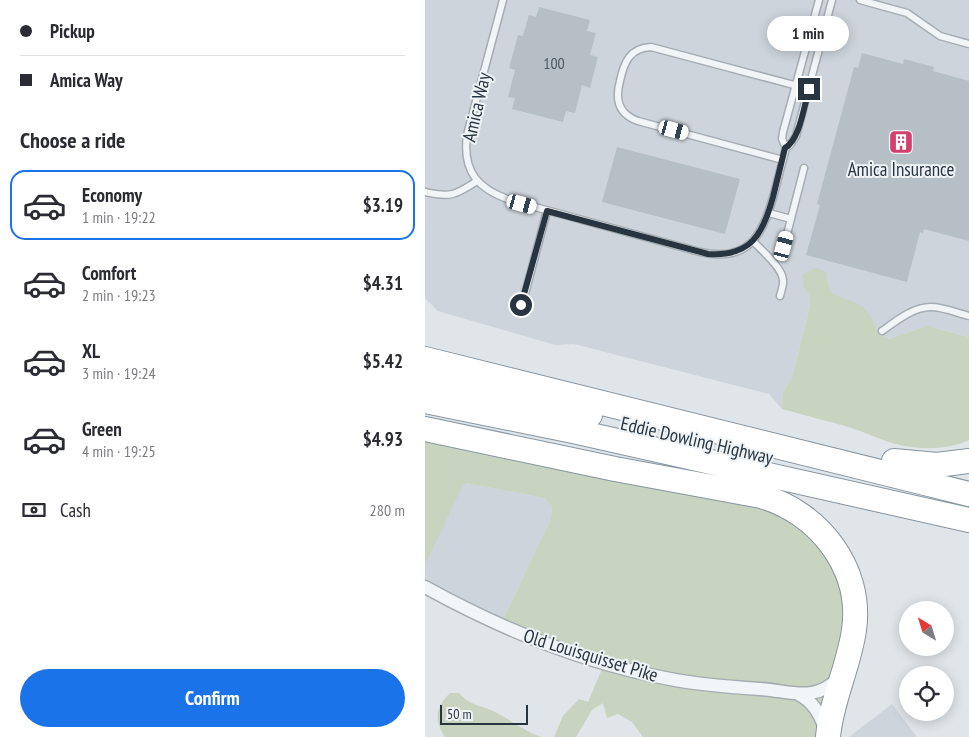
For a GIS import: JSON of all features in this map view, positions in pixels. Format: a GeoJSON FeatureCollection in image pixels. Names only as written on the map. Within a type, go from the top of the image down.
{"type":"FeatureCollection","features":[{"type":"Feature","properties":{"kind":"highway"},"geometry":{"type":"LineString","coordinates":[[425,352],[632,396],[788,433],[895,461],[937,465],[969,460]]}},
{"type":"Feature","properties":{"kind":"highway"},"geometry":{"type":"LineString","coordinates":[[425,359],[969,494]]}},
{"type":"Feature","properties":{"kind":"highway","name":"Eddie Dowling Highway"},"geometry":{"type":"LineString","coordinates":[[425,379],[512,397],[969,502]]}},
{"type":"Feature","properties":{"kind":"highway","name":"Eddie Dowling Highway"},"geometry":{"type":"LineString","coordinates":[[425,401],[564,429],[969,520]]}},
{"type":"Feature","properties":{"kind":"highway"},"geometry":{"type":"LineString","coordinates":[[425,424],[764,482],[839,490]]}},
{"type":"Feature","properties":{"kind":"highway"},"geometry":{"type":"LineString","coordinates":[[425,429],[615,469],[761,496],[782,502],[810,521],[826,537],[839,556],[849,581],[855,618],[852,641],[827,737]]}},
{"type":"Feature","properties":{"kind":"street","name":"Old Louisquisset Pike"},"geometry":{"type":"LineString","coordinates":[[425,587],[507,628],[575,654],[611,665],[671,679],[796,694]]}},
{"type":"Feature","properties":{"kind":"street"},"geometry":{"type":"LineString","coordinates":[[796,694],[813,693],[824,689],[835,682],[844,672]]}},
{"type":"Feature","properties":{"kind":"street"},"geometry":{"type":"LineString","coordinates":[[796,694],[806,699],[815,707],[822,720],[827,737]]}},
{"type":"Feature","properties":{"kind":"lane","name":"Amica Way"},"geometry":{"type":"LineString","coordinates":[[503,0],[467,136],[465,153],[477,181],[495,195],[547,211],[708,254],[735,252],[753,241]]}},
{"type":"Feature","properties":{"kind":"lane"},"geometry":{"type":"LineString","coordinates":[[780,296],[783,283],[782,276],[753,241],[762,230],[769,213],[783,160],[785,148],[783,132],[819,0]]}},
{"type":"Feature","properties":{"kind":"lane"},"geometry":{"type":"LineString","coordinates":[[785,148],[790,146],[796,136],[832,0]]}},
{"type":"Feature","properties":{"kind":"lane"},"geometry":{"type":"LineString","coordinates":[[860,0],[907,13],[941,36],[969,44]]}},
{"type":"Feature","properties":{"kind":"lane"},"geometry":{"type":"LineString","coordinates":[[783,160],[633,119],[624,113],[618,104],[618,87],[623,67],[629,56],[639,49],[651,47],[809,89]]}},
{"type":"Feature","properties":{"kind":"lane"},"geometry":{"type":"LineString","coordinates":[[784,246],[804,168]]}},
{"type":"Feature","properties":{"kind":"lane"},"geometry":{"type":"LineString","coordinates":[[425,192],[443,196],[453,195],[477,181]]}},
{"type":"Feature","properties":{"kind":"lane"},"geometry":{"type":"LineString","coordinates":[[521,305],[547,211]]}},
{"type":"Feature","properties":{"kind":"lane"},"geometry":{"type":"LineString","coordinates":[[769,213],[791,219]]}},
{"type":"Feature","properties":{"kind":"lane"},"geometry":{"type":"LineString","coordinates":[[882,331],[901,318],[924,308],[935,307],[969,316]]}},
{"type":"Feature","properties":{"kind":"shaded area"},"geometry":{"type":"Polygon","coordinates":[[[425,0],[969,0],[969,337],[927,326],[889,339],[880,335],[873,320],[861,306],[837,297],[827,286],[809,294],[810,306],[792,378],[783,392],[782,409],[769,394],[574,344],[555,345],[438,311],[425,298],[425,0]]]}},
{"type":"Feature","properties":{"kind":"shaded area"},"geometry":{"type":"Polygon","coordinates":[[[466,483],[544,498],[552,507],[551,518],[501,624],[425,588],[425,565],[462,485],[466,483]]]}},
{"type":"Feature","properties":{"kind":"shaded area"},"geometry":{"type":"Polygon","coordinates":[[[892,704],[899,713],[899,721],[905,721],[917,737],[849,737],[892,704]]]}},
{"type":"Feature","properties":{"kind":"green space"},"geometry":{"type":"Polygon","coordinates":[[[816,268],[826,272],[829,288],[833,292],[860,305],[867,311],[880,335],[889,339],[927,326],[969,337],[969,440],[940,448],[908,447],[851,428],[782,409],[783,392],[792,378],[810,306],[809,294],[804,288],[803,274],[816,268]]]}},
{"type":"Feature","properties":{"kind":"green space"},"geometry":{"type":"Polygon","coordinates":[[[425,431],[788,509],[859,590],[818,737],[643,737],[632,722],[618,714],[607,718],[603,703],[592,710],[576,737],[554,737],[563,716],[579,699],[588,702],[602,669],[501,624],[551,518],[552,507],[544,498],[466,483],[463,485],[425,565],[425,431]]]}},
{"type":"Feature","properties":{"kind":"green space"},"geometry":{"type":"Polygon","coordinates":[[[450,693],[459,693],[472,703],[493,711],[541,737],[445,737],[439,725],[438,714],[441,704],[450,693]]]}},
{"type":"Feature","properties":{"kind":"building"},"geometry":{"type":"Polygon","coordinates":[[[539,7],[590,20],[587,31],[596,33],[590,55],[598,57],[590,88],[582,85],[575,113],[566,111],[563,122],[512,109],[515,98],[508,97],[515,70],[509,68],[518,35],[523,36],[529,15],[536,17],[539,7]]]}},
{"type":"Feature","properties":{"kind":"building","name":"Amica Insurance"},"geometry":{"type":"Polygon","coordinates":[[[862,53],[903,64],[904,59],[934,67],[933,71],[969,81],[969,241],[924,229],[923,233],[920,232],[907,282],[806,255],[820,205],[817,204],[854,67],[858,68],[862,53]]]}},
{"type":"Feature","properties":{"kind":"building"},"geometry":{"type":"Polygon","coordinates":[[[617,147],[740,179],[725,234],[602,202],[617,147]]]}},
{"type":"Feature","properties":{"kind":"place","name":"Amica Insurance"},"geometry":{"type":"Point","coordinates":[901,142]}},
{"type":"Feature","properties":{"kind":"route"},"geometry":{"type":"LineString","coordinates":[[521,305],[547,211],[708,254],[727,254],[748,246],[762,230],[766,222],[785,148],[794,141],[809,89]]}}]}
